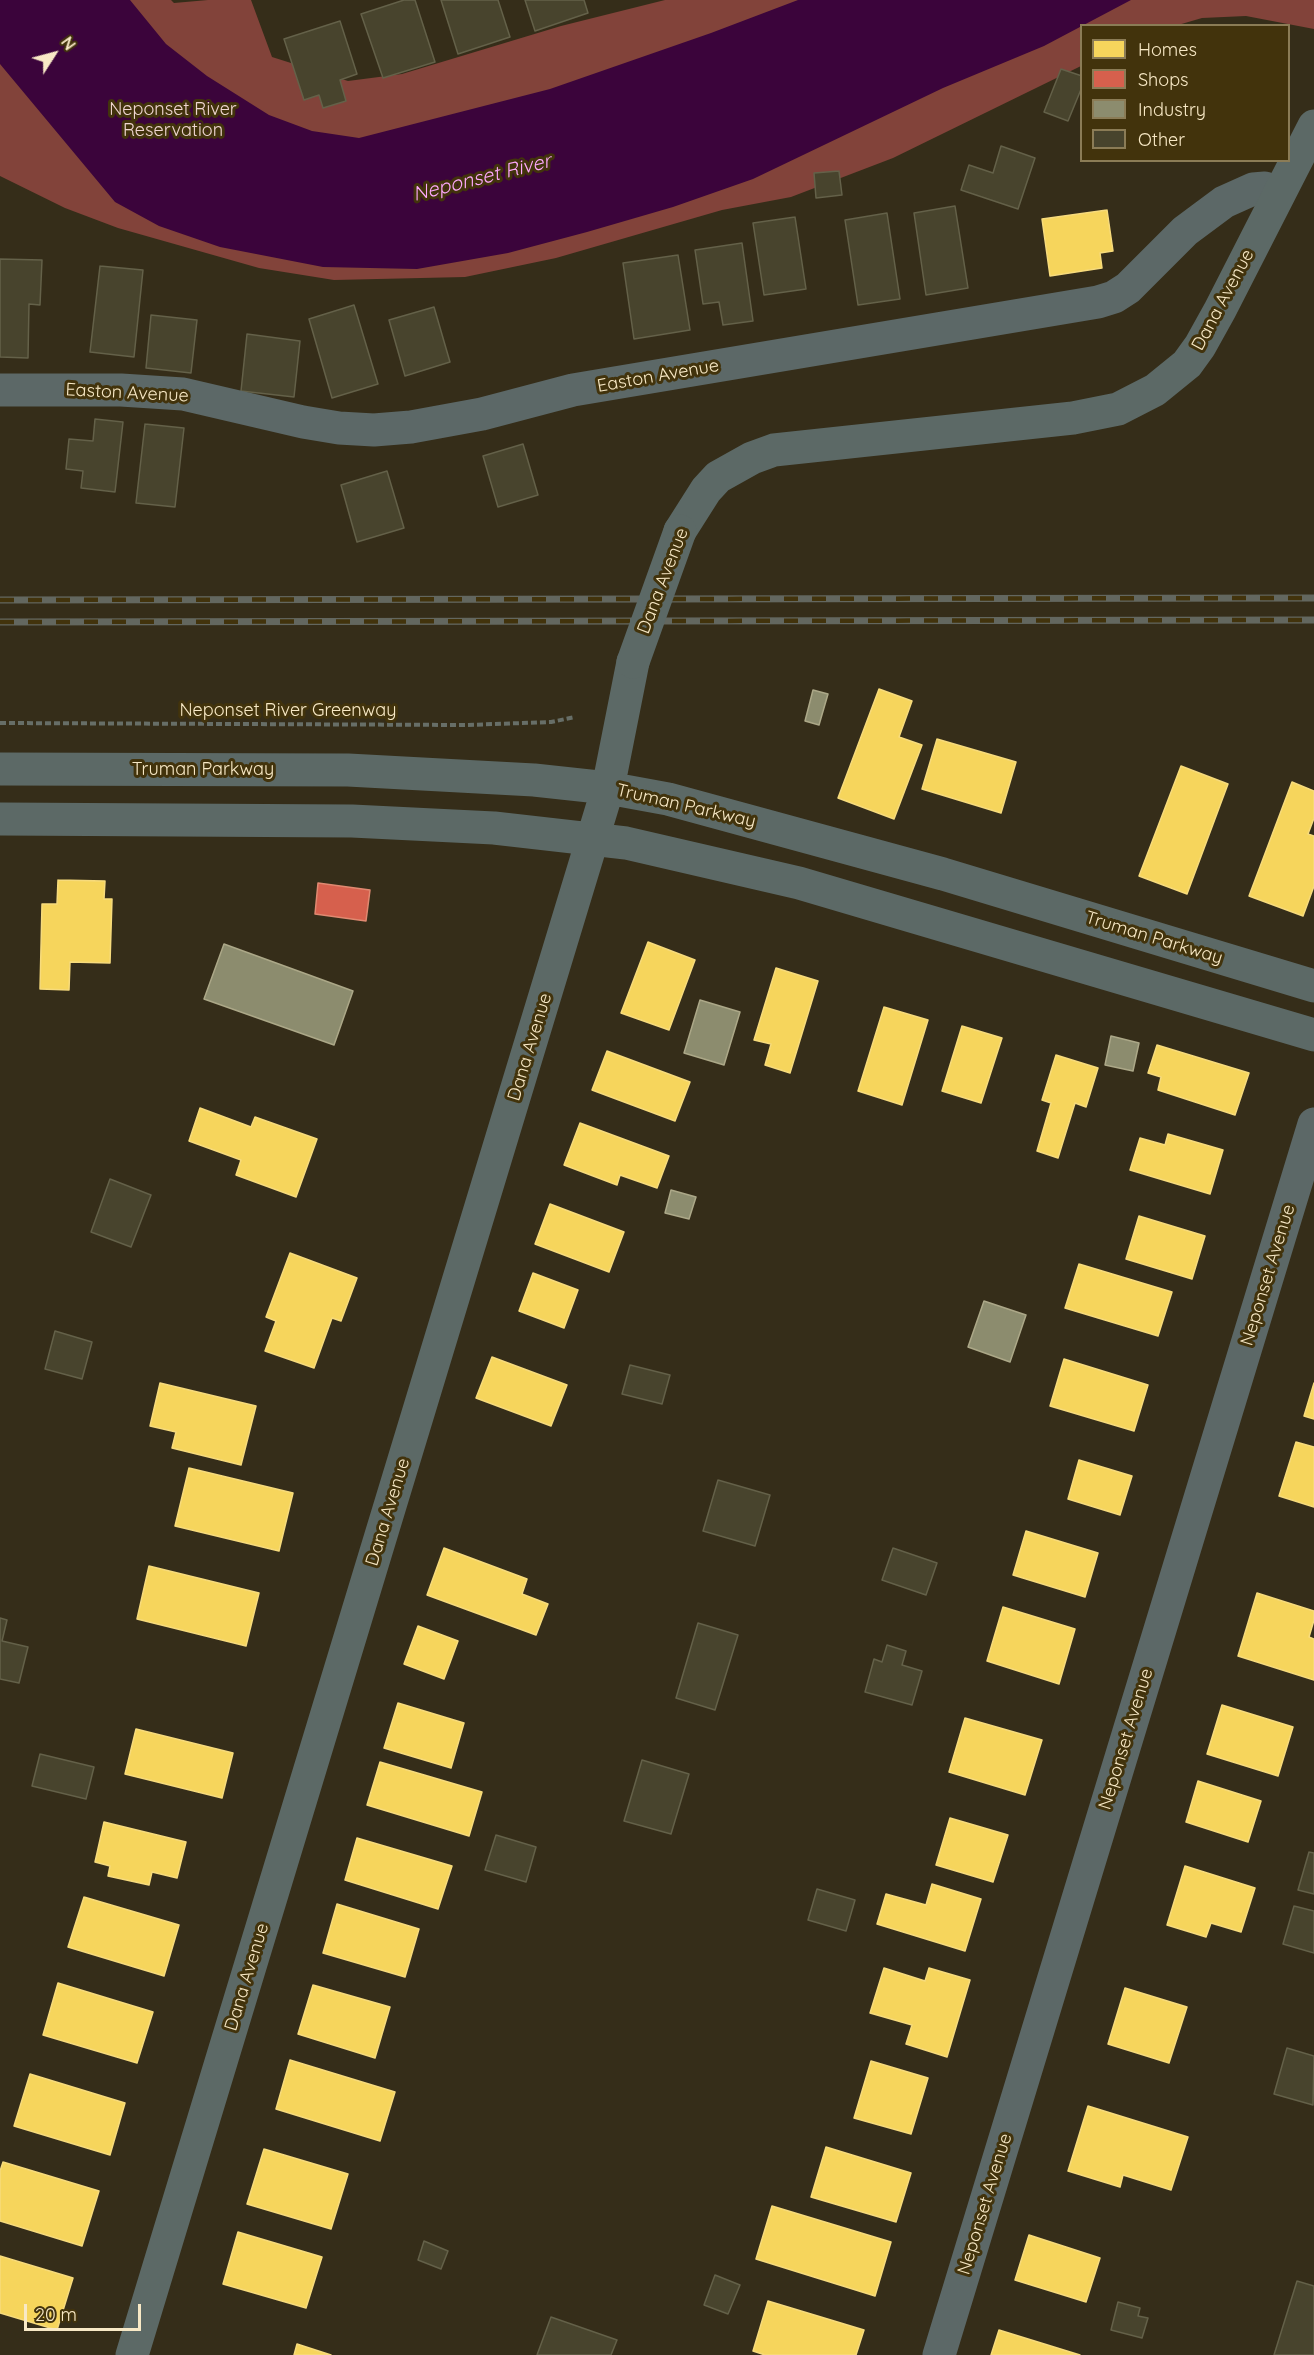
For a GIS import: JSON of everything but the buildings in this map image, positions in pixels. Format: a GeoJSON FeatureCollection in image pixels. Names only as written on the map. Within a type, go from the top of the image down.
{"type":"FeatureCollection","features":[{"type":"Feature","properties":{"kind":"street","name":"Dana Avenue"},"geometry":{"type":"LineString","coordinates":[[132,2355],[609,788],[633,662],[680,531],[705,490],[717,477],[752,458],[774,450],[1073,418],[1118,409],[1137,401],[1171,379],[1187,364],[1200,346],[1314,126]]}},
{"type":"Feature","properties":{"kind":"street","name":"Easton Avenue"},"geometry":{"type":"LineString","coordinates":[[0,390],[121,390],[183,394],[303,422],[339,428],[411,427],[482,414],[573,390],[1098,302],[1114,297],[1128,288],[1185,231],[1224,202],[1253,189],[1265,188],[1279,192]]}},
{"type":"Feature","properties":{"kind":"street","name":"Truman Parkway"},"geometry":{"type":"LineString","coordinates":[[0,769],[348,770],[534,780],[609,788],[668,799],[922,868],[1314,986]]}},
{"type":"Feature","properties":{"kind":"street"},"geometry":{"type":"LineString","coordinates":[[0,819],[352,821],[494,828],[593,838],[664,850],[799,883],[1314,1035]]}},
{"type":"Feature","properties":{"kind":"street","name":"Neponset Avenue"},"geometry":{"type":"LineString","coordinates":[[939,2355],[1314,1124]]}},
{"type":"Feature","properties":{"kind":"path","name":"Neponset River Greenway"},"geometry":{"type":"LineString","coordinates":[[0,723],[467,725],[550,722],[575,717]]}},
{"type":"Feature","properties":{"kind":"green space","name":"Neponset River Reservation"},"geometry":{"type":"Polygon","coordinates":[[[0,0],[171,0],[174,3],[251,0],[272,57],[348,81],[402,74],[561,26],[665,0],[1314,0],[1314,29],[1246,16],[1202,18],[1181,24],[1080,24],[1080,66],[893,158],[791,197],[722,210],[556,258],[465,277],[334,280],[259,268],[118,228],[65,208],[0,176],[0,0]]]}},
{"type":"Feature","properties":{"kind":"water","name":"Neponset River Reservation"},"geometry":{"type":"Polygon","coordinates":[[[0,0],[130,0],[166,44],[207,76],[269,115],[312,131],[359,138],[550,89],[798,0],[1131,0],[1086,24],[1080,24],[1080,27],[1044,46],[943,88],[753,179],[673,207],[587,232],[508,253],[417,269],[323,267],[220,247],[159,226],[115,202],[0,64],[0,0]]]}},
{"type":"Feature","properties":{"kind":"railway"},"geometry":{"type":"LineString","coordinates":[[0,600],[1314,598]]}},
{"type":"Feature","properties":{"kind":"railway"},"geometry":{"type":"LineString","coordinates":[[0,622],[1314,620]]}},
{"type":"Feature","properties":{"kind":"water label","name":"Neponset River"},"geometry":{"type":"Point","coordinates":[482,178]}}]}
